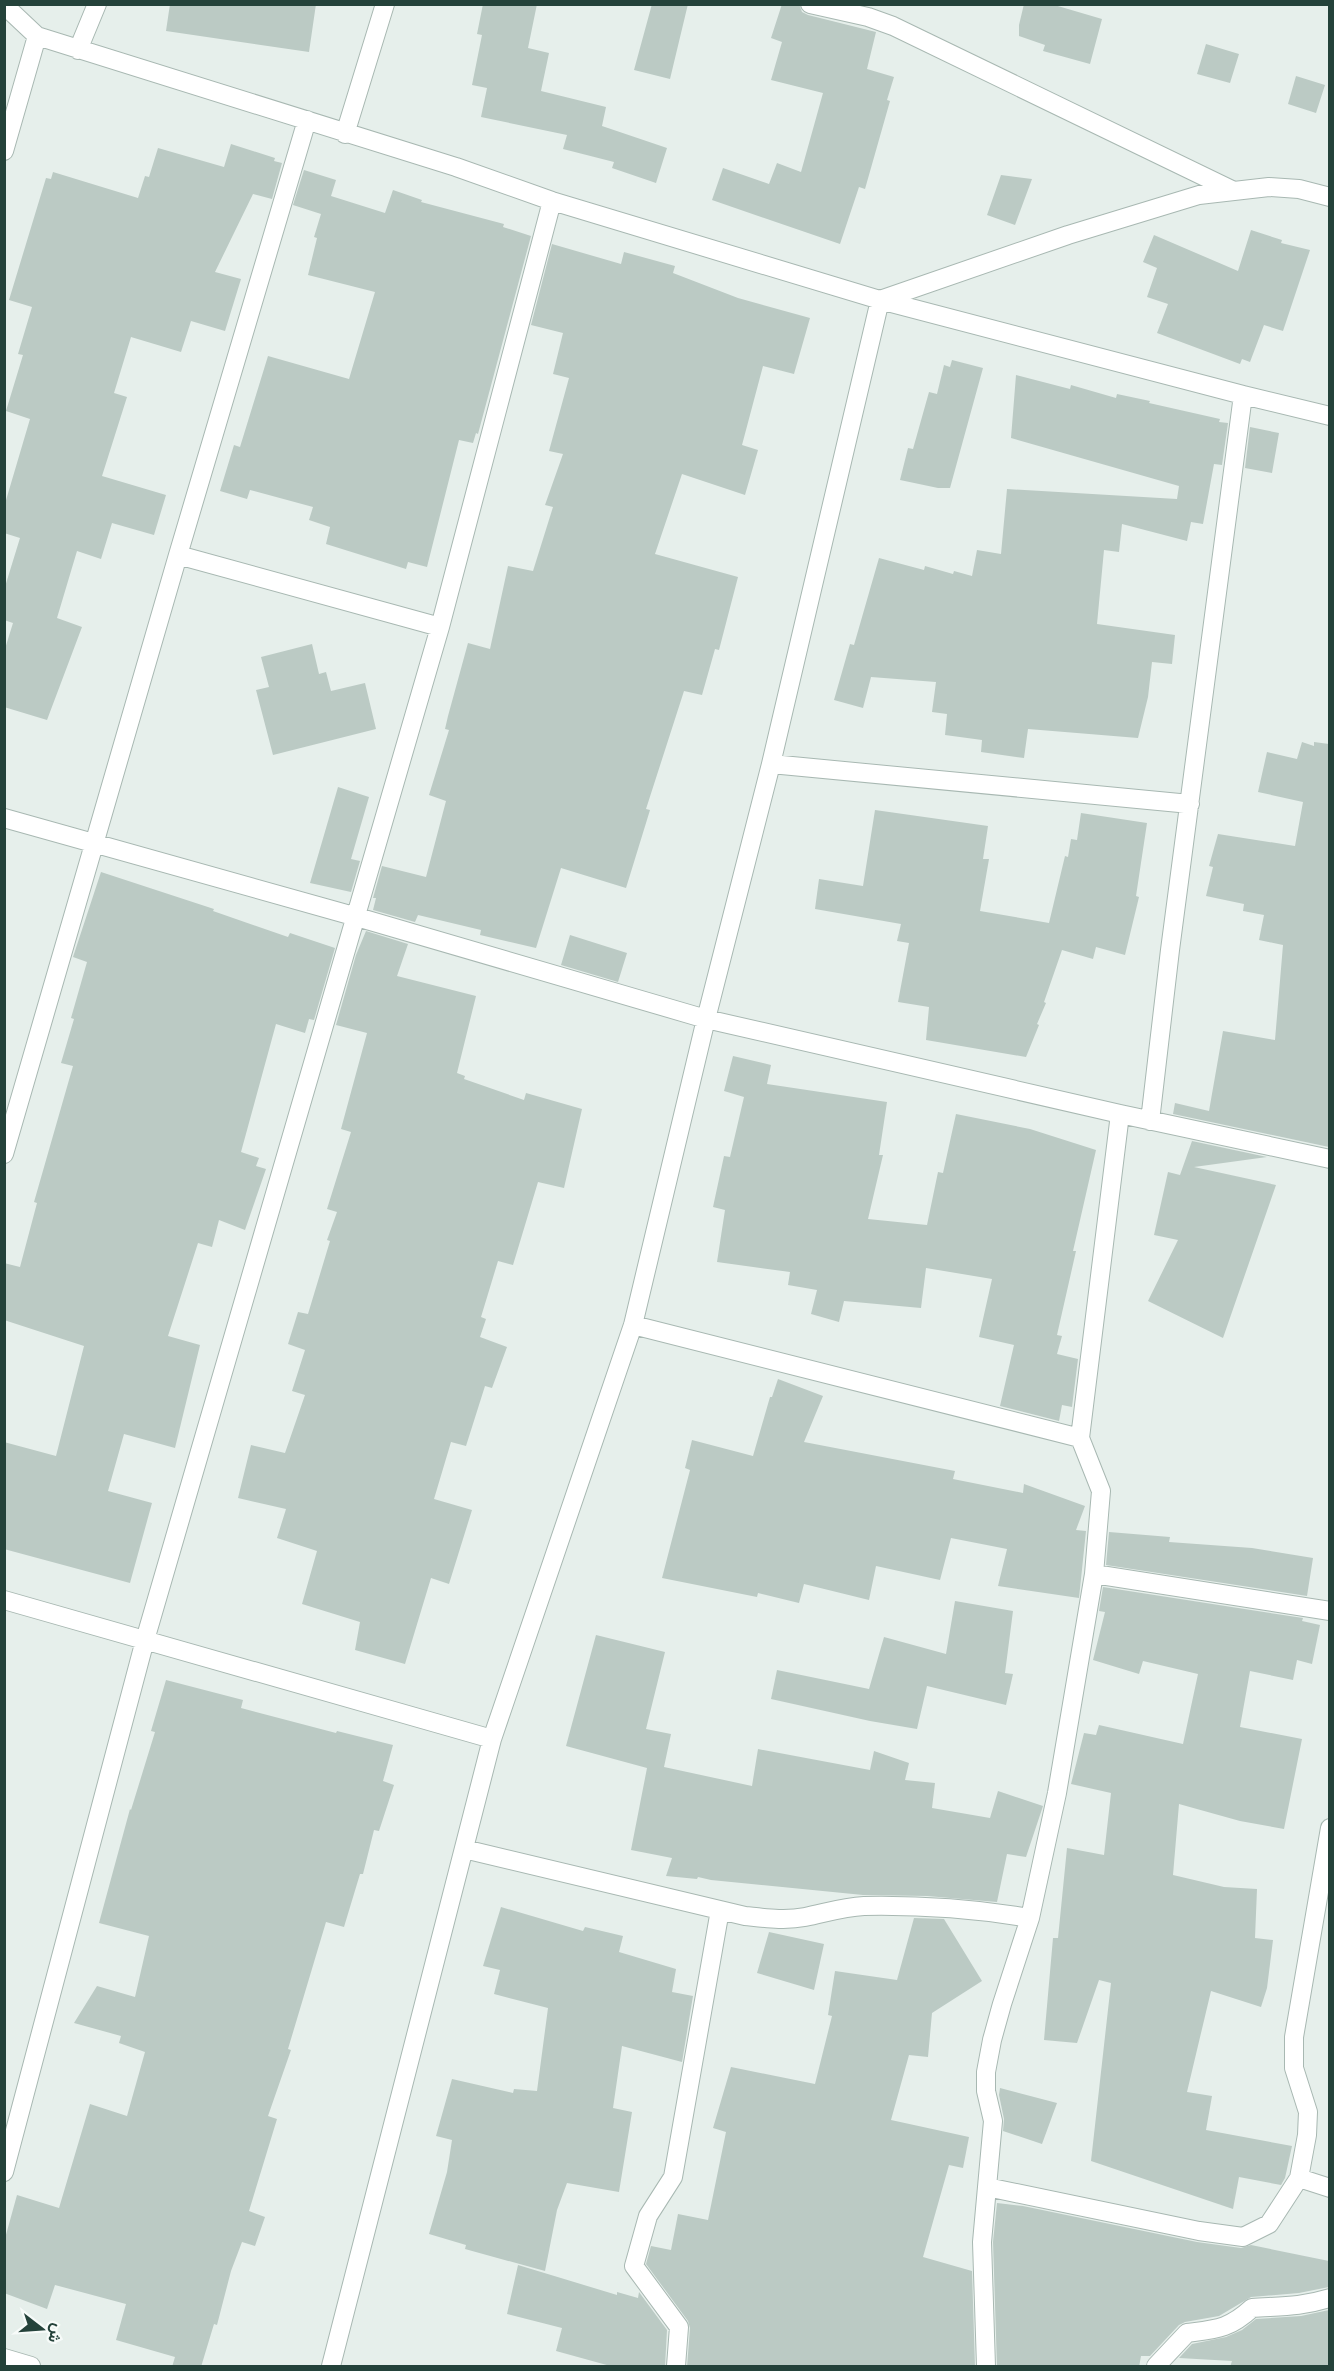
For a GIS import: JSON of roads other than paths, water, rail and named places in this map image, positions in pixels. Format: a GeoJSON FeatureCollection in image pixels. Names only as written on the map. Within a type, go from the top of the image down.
{"type":"FeatureCollection","features":[{"type":"Feature","properties":{"kind":"street"},"geometry":{"type":"LineString","coordinates":[[78,50],[97,4]]}},
{"type":"Feature","properties":{"kind":"street"},"geometry":{"type":"LineString","coordinates":[[345,134],[385,4]]}},
{"type":"Feature","properties":{"kind":"street"},"geometry":{"type":"LineString","coordinates":[[810,4],[841,8],[893,26],[1234,191]]}},
{"type":"Feature","properties":{"kind":"street"},"geometry":{"type":"LineString","coordinates":[[4,5],[37,36],[456,167],[552,201],[880,300],[1329,416]]}},
{"type":"Feature","properties":{"kind":"street"},"geometry":{"type":"LineString","coordinates":[[4,151],[37,36]]}},
{"type":"Feature","properties":{"kind":"street"},"geometry":{"type":"LineString","coordinates":[[4,1154],[307,120]]}},
{"type":"Feature","properties":{"kind":"street"},"geometry":{"type":"LineString","coordinates":[[880,300],[1068,234],[1199,195],[1269,187],[1299,189],[1329,198]]}},
{"type":"Feature","properties":{"kind":"street"},"geometry":{"type":"LineString","coordinates":[[4,2172],[146,1640],[440,627],[552,201]]}},
{"type":"Feature","properties":{"kind":"street"},"geometry":{"type":"LineString","coordinates":[[330,2367],[492,1739],[633,1325],[706,1019],[771,764],[880,300]]}},
{"type":"Feature","properties":{"kind":"street"},"geometry":{"type":"LineString","coordinates":[[1150,1121],[1170,950],[1243,395]]}},
{"type":"Feature","properties":{"kind":"street"},"geometry":{"type":"LineString","coordinates":[[178,555],[440,627]]}},
{"type":"Feature","properties":{"kind":"street"},"geometry":{"type":"LineString","coordinates":[[771,764],[1190,804]]}},
{"type":"Feature","properties":{"kind":"street"},"geometry":{"type":"LineString","coordinates":[[4,818],[357,917],[706,1019],[1150,1121],[1329,1159]]}},
{"type":"Feature","properties":{"kind":"street"},"geometry":{"type":"LineString","coordinates":[[986,2367],[981,2274],[993,2121],[986,2072],[997,2022],[1030,1918],[1057,1793],[1094,1574],[1101,1491],[1080,1438],[1120,1114]]}},
{"type":"Feature","properties":{"kind":"street"},"geometry":{"type":"LineString","coordinates":[[633,1325],[1080,1438]]}},
{"type":"Feature","properties":{"kind":"street"},"geometry":{"type":"LineString","coordinates":[[1094,1574],[1329,1611]]}},
{"type":"Feature","properties":{"kind":"street"},"geometry":{"type":"LineString","coordinates":[[4,1600],[492,1739]]}},
{"type":"Feature","properties":{"kind":"street"},"geometry":{"type":"LineString","coordinates":[[987,2187],[1199,2231],[1243,2237],[1269,2224],[1299,2178],[1307,2135],[1308,2112],[1294,2068],[1294,2037],[1329,1828]]}},
{"type":"Feature","properties":{"kind":"street"},"geometry":{"type":"LineString","coordinates":[[464,1849],[745,1916],[782,1919],[852,1908],[912,1907],[957,1908],[1030,1918]]}},
{"type":"Feature","properties":{"kind":"street"},"geometry":{"type":"LineString","coordinates":[[676,2367],[679,2327],[634,2266],[648,2216],[673,2177],[720,1910]]}},
{"type":"Feature","properties":{"kind":"street"},"geometry":{"type":"LineString","coordinates":[[1299,2178],[1329,2188]]}},
{"type":"Feature","properties":{"kind":"street"},"geometry":{"type":"LineString","coordinates":[[1156,2367],[1187,2333],[1215,2330],[1238,2321],[1252,2308],[1288,2308],[1329,2298]]}},
{"type":"Feature","properties":{"kind":"street"},"geometry":{"type":"LineString","coordinates":[[4,2358],[31,2367]]}}]}
